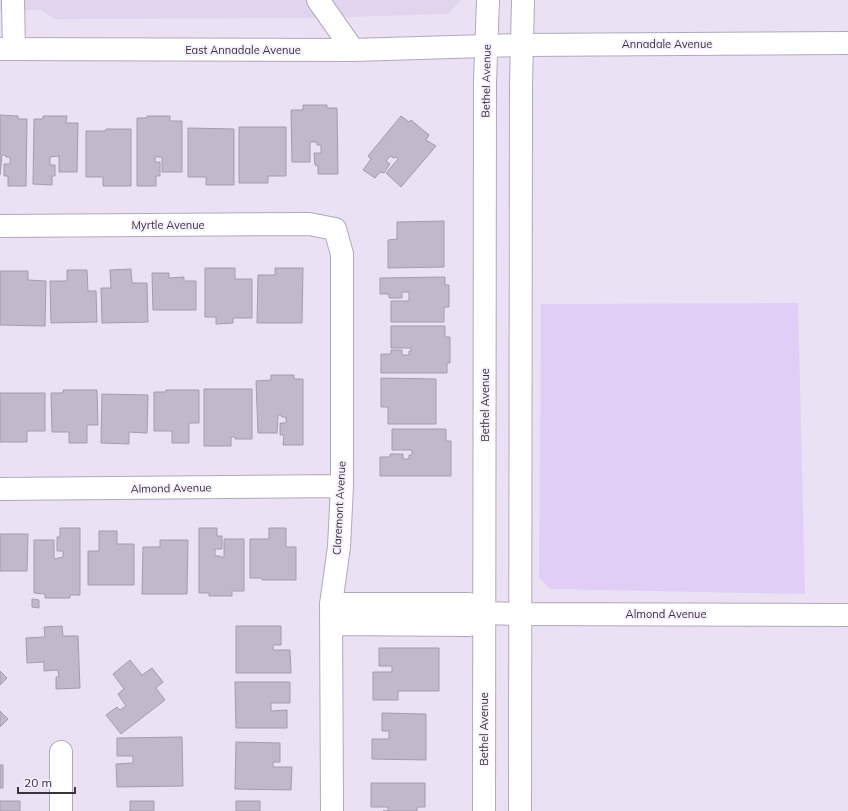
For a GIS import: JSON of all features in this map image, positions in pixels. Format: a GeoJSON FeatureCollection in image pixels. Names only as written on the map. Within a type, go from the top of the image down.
{"type":"FeatureCollection","features":[{"type":"Feature","properties":{"kind":"street"},"geometry":{"type":"LineString","coordinates":[[7,49],[13,0]]}},
{"type":"Feature","properties":{"kind":"street"},"geometry":{"type":"LineString","coordinates":[[318,0],[354,50]]}},
{"type":"Feature","properties":{"kind":"street","name":"Bethel Avenue"},"geometry":{"type":"LineString","coordinates":[[484,811],[486,47],[488,0]]}},
{"type":"Feature","properties":{"kind":"street"},"geometry":{"type":"LineString","coordinates":[[520,811],[523,0]]}},
{"type":"Feature","properties":{"kind":"street","name":"Annadale Avenue"},"geometry":{"type":"LineString","coordinates":[[486,47],[522,44],[848,43]]}},
{"type":"Feature","properties":{"kind":"street","name":"East Annadale Avenue"},"geometry":{"type":"LineString","coordinates":[[7,49],[354,50],[486,47]]}},
{"type":"Feature","properties":{"kind":"street","name":"Myrtle Avenue"},"geometry":{"type":"LineString","coordinates":[[0,226],[309,224],[335,229]]}},
{"type":"Feature","properties":{"kind":"street","name":"Claremont Avenue"},"geometry":{"type":"LineString","coordinates":[[332,811],[331,614],[339,547],[342,486],[342,254],[335,229]]}},
{"type":"Feature","properties":{"kind":"street","name":"Almond Avenue"},"geometry":{"type":"LineString","coordinates":[[0,489],[342,486]]}},
{"type":"Feature","properties":{"kind":"street"},"geometry":{"type":"LineString","coordinates":[[331,614],[469,625],[485,613]]}},
{"type":"Feature","properties":{"kind":"street","name":"Almond Avenue"},"geometry":{"type":"LineString","coordinates":[[485,613],[848,615]]}},
{"type":"Feature","properties":{"kind":"street"},"geometry":{"type":"LineString","coordinates":[[61,752],[61,811]]}},
{"type":"Feature","properties":{"kind":"shaded area"},"geometry":{"type":"Polygon","coordinates":[[[0,0],[461,0],[448,14],[312,18],[54,19],[41,10],[0,10],[0,0]]]}},
{"type":"Feature","properties":{"kind":"shaded area"},"geometry":{"type":"Polygon","coordinates":[[[798,303],[805,594],[550,589],[539,577],[541,304],[798,303]]]}},
{"type":"Feature","properties":{"kind":"building"},"geometry":{"type":"Polygon","coordinates":[[[303,105],[327,105],[327,108],[337,108],[338,174],[318,174],[318,166],[315,165],[314,153],[321,153],[321,145],[317,145],[317,142],[310,142],[310,162],[292,162],[291,110],[303,110],[303,105]]]}},
{"type":"Feature","properties":{"kind":"building"},"geometry":{"type":"Polygon","coordinates":[[[0,115],[18,116],[18,119],[27,119],[26,186],[8,186],[8,176],[4,176],[4,164],[10,164],[10,157],[6,157],[6,155],[2,155],[0,175],[0,115]]]}},
{"type":"Feature","properties":{"kind":"building"},"geometry":{"type":"Polygon","coordinates":[[[43,116],[67,116],[66,123],[78,123],[77,172],[59,172],[59,156],[50,157],[50,165],[55,165],[55,176],[52,176],[52,185],[33,184],[34,119],[43,119],[43,116]]]}},
{"type":"Feature","properties":{"kind":"building"},"geometry":{"type":"Polygon","coordinates":[[[147,116],[170,116],[170,121],[182,121],[182,172],[162,172],[162,157],[155,157],[155,162],[160,162],[160,176],[156,176],[156,186],[137,186],[137,118],[147,118],[147,116]]]}},
{"type":"Feature","properties":{"kind":"building"},"geometry":{"type":"Polygon","coordinates":[[[401,116],[409,122],[411,120],[429,135],[426,140],[436,146],[401,187],[386,173],[398,159],[396,157],[394,158],[390,156],[386,161],[390,164],[384,173],[380,172],[375,178],[363,170],[371,159],[368,156],[401,116]]]}},
{"type":"Feature","properties":{"kind":"building"},"geometry":{"type":"Polygon","coordinates":[[[239,127],[286,127],[286,176],[268,176],[268,183],[239,183],[239,127]]]}},
{"type":"Feature","properties":{"kind":"building"},"geometry":{"type":"Polygon","coordinates":[[[188,128],[234,129],[234,185],[206,185],[206,177],[188,177],[188,128]]]}},
{"type":"Feature","properties":{"kind":"building"},"geometry":{"type":"Polygon","coordinates":[[[106,129],[131,129],[131,186],[103,186],[103,177],[86,177],[86,131],[105,131],[106,129]]]}},
{"type":"Feature","properties":{"kind":"building"},"geometry":{"type":"Polygon","coordinates":[[[444,221],[444,267],[388,268],[388,240],[397,239],[397,222],[444,221]]]}},
{"type":"Feature","properties":{"kind":"building"},"geometry":{"type":"Polygon","coordinates":[[[205,268],[235,268],[235,279],[252,279],[252,318],[233,318],[233,323],[216,324],[216,317],[205,317],[205,268]]]}},
{"type":"Feature","properties":{"kind":"building"},"geometry":{"type":"Polygon","coordinates":[[[275,268],[303,268],[302,323],[257,323],[258,275],[275,275],[275,268]]]}},
{"type":"Feature","properties":{"kind":"building"},"geometry":{"type":"Polygon","coordinates":[[[131,269],[132,283],[147,283],[148,322],[102,323],[101,288],[111,288],[110,270],[131,269]]]}},
{"type":"Feature","properties":{"kind":"building"},"geometry":{"type":"Polygon","coordinates":[[[67,270],[87,270],[88,291],[96,291],[97,322],[51,323],[50,281],[67,281],[67,270]]]}},
{"type":"Feature","properties":{"kind":"building"},"geometry":{"type":"Polygon","coordinates":[[[0,271],[28,271],[28,280],[46,281],[45,326],[0,325],[0,271]]]}},
{"type":"Feature","properties":{"kind":"building"},"geometry":{"type":"Polygon","coordinates":[[[152,273],[169,273],[169,278],[184,277],[184,281],[196,281],[196,310],[153,310],[152,273]]]}},
{"type":"Feature","properties":{"kind":"building"},"geometry":{"type":"Polygon","coordinates":[[[445,277],[445,285],[449,285],[449,307],[444,307],[444,322],[391,322],[391,301],[409,301],[409,292],[402,292],[402,298],[389,298],[389,294],[380,294],[380,278],[445,277]]]}},
{"type":"Feature","properties":{"kind":"building"},"geometry":{"type":"Polygon","coordinates":[[[391,326],[445,326],[445,337],[450,337],[450,363],[447,363],[447,373],[381,373],[381,354],[391,354],[391,350],[402,350],[402,355],[409,355],[409,351],[411,351],[411,348],[391,348],[391,326]]]}},
{"type":"Feature","properties":{"kind":"building"},"geometry":{"type":"Polygon","coordinates":[[[271,375],[294,375],[294,379],[303,379],[303,445],[283,445],[284,435],[280,435],[280,423],[286,423],[286,417],[282,417],[281,415],[278,415],[277,433],[258,433],[256,381],[271,380],[271,375]]]}},
{"type":"Feature","properties":{"kind":"building"},"geometry":{"type":"Polygon","coordinates":[[[381,378],[436,379],[436,424],[388,424],[388,407],[381,407],[381,378]]]}},
{"type":"Feature","properties":{"kind":"building"},"geometry":{"type":"Polygon","coordinates":[[[204,389],[252,389],[252,439],[235,439],[235,437],[231,437],[231,446],[204,446],[204,389]]]}},
{"type":"Feature","properties":{"kind":"building"},"geometry":{"type":"Polygon","coordinates":[[[63,390],[97,390],[98,425],[87,425],[87,443],[69,443],[69,432],[52,432],[51,393],[63,393],[63,390]]]}},
{"type":"Feature","properties":{"kind":"building"},"geometry":{"type":"Polygon","coordinates":[[[166,390],[199,390],[199,423],[189,423],[189,443],[172,443],[172,431],[154,431],[154,392],[166,392],[166,390]]]}},
{"type":"Feature","properties":{"kind":"building"},"geometry":{"type":"Polygon","coordinates":[[[0,393],[45,393],[45,431],[27,431],[27,442],[0,442],[0,393]]]}},
{"type":"Feature","properties":{"kind":"building"},"geometry":{"type":"Polygon","coordinates":[[[102,394],[148,395],[147,433],[129,432],[129,444],[101,443],[102,394]]]}},
{"type":"Feature","properties":{"kind":"building"},"geometry":{"type":"Polygon","coordinates":[[[392,429],[446,429],[446,441],[451,441],[451,476],[380,476],[380,457],[390,457],[390,454],[403,454],[403,459],[409,459],[409,455],[412,455],[412,450],[392,450],[392,429]]]}},
{"type":"Feature","properties":{"kind":"building"},"geometry":{"type":"Polygon","coordinates":[[[60,528],[80,528],[80,595],[70,595],[70,598],[45,598],[45,594],[34,593],[34,540],[54,540],[54,559],[63,557],[63,551],[57,551],[57,537],[60,537],[60,528]]]}},
{"type":"Feature","properties":{"kind":"building"},"geometry":{"type":"Polygon","coordinates":[[[199,528],[217,528],[217,536],[222,536],[222,549],[215,549],[215,556],[224,557],[224,539],[244,539],[244,591],[232,591],[232,596],[209,596],[209,593],[199,593],[199,528]]]}},
{"type":"Feature","properties":{"kind":"building"},"geometry":{"type":"Polygon","coordinates":[[[269,528],[286,528],[286,547],[296,547],[296,580],[262,580],[262,578],[250,578],[250,539],[269,539],[269,528]]]}},
{"type":"Feature","properties":{"kind":"building"},"geometry":{"type":"Polygon","coordinates":[[[99,531],[117,531],[117,544],[134,544],[134,585],[88,585],[88,551],[99,551],[99,531]]]}},
{"type":"Feature","properties":{"kind":"building"},"geometry":{"type":"Polygon","coordinates":[[[0,534],[28,534],[27,571],[0,571],[0,534]]]}},
{"type":"Feature","properties":{"kind":"building"},"geometry":{"type":"Polygon","coordinates":[[[160,540],[188,540],[187,594],[142,594],[143,547],[160,547],[160,540]]]}},
{"type":"Feature","properties":{"kind":"building"},"geometry":{"type":"Polygon","coordinates":[[[32,599],[39,600],[39,608],[32,607],[32,599]]]}},
{"type":"Feature","properties":{"kind":"building"},"geometry":{"type":"Polygon","coordinates":[[[62,626],[63,636],[78,636],[80,688],[56,689],[56,677],[59,677],[58,670],[44,671],[44,662],[27,663],[26,638],[45,637],[44,627],[62,626]]]}},
{"type":"Feature","properties":{"kind":"building"},"geometry":{"type":"Polygon","coordinates":[[[236,626],[281,626],[281,645],[273,645],[273,650],[290,650],[291,673],[236,673],[236,626]]]}},
{"type":"Feature","properties":{"kind":"building"},"geometry":{"type":"Polygon","coordinates":[[[379,648],[439,648],[439,691],[398,691],[398,700],[373,700],[373,672],[392,672],[392,666],[379,666],[379,648]]]}},
{"type":"Feature","properties":{"kind":"building"},"geometry":{"type":"Polygon","coordinates":[[[130,660],[142,675],[152,668],[163,682],[156,688],[165,700],[121,734],[106,715],[117,707],[120,710],[126,706],[118,694],[124,689],[113,674],[130,660]]]}},
{"type":"Feature","properties":{"kind":"building"},"geometry":{"type":"Polygon","coordinates":[[[0,671],[7,678],[0,685],[0,671]]]}},
{"type":"Feature","properties":{"kind":"building"},"geometry":{"type":"Polygon","coordinates":[[[235,682],[290,682],[290,703],[271,703],[271,711],[287,710],[287,728],[236,728],[235,682]]]}},
{"type":"Feature","properties":{"kind":"building"},"geometry":{"type":"Polygon","coordinates":[[[0,711],[8,719],[0,727],[0,711]]]}},
{"type":"Feature","properties":{"kind":"building"},"geometry":{"type":"Polygon","coordinates":[[[382,713],[426,714],[426,760],[372,759],[372,739],[389,739],[389,731],[382,731],[382,713]]]}},
{"type":"Feature","properties":{"kind":"building"},"geometry":{"type":"Polygon","coordinates":[[[182,737],[183,786],[117,787],[116,764],[133,763],[133,756],[117,756],[117,738],[182,737]]]}},
{"type":"Feature","properties":{"kind":"building"},"geometry":{"type":"Polygon","coordinates":[[[236,742],[280,743],[280,762],[273,762],[273,767],[292,767],[291,790],[235,789],[236,742]]]}},
{"type":"Feature","properties":{"kind":"building"},"geometry":{"type":"Polygon","coordinates":[[[0,765],[3,765],[3,788],[0,788],[0,765]]]}},
{"type":"Feature","properties":{"kind":"building"},"geometry":{"type":"Polygon","coordinates":[[[371,783],[425,783],[425,807],[417,807],[417,811],[388,811],[388,807],[371,807],[371,783]]]}},
{"type":"Feature","properties":{"kind":"building"},"geometry":{"type":"Polygon","coordinates":[[[0,801],[20,801],[20,811],[0,811],[0,801]]]}},
{"type":"Feature","properties":{"kind":"building"},"geometry":{"type":"Polygon","coordinates":[[[130,801],[154,801],[154,811],[130,811],[130,801]]]}},
{"type":"Feature","properties":{"kind":"building"},"geometry":{"type":"Polygon","coordinates":[[[236,801],[260,801],[260,811],[236,811],[236,801]]]}}]}
